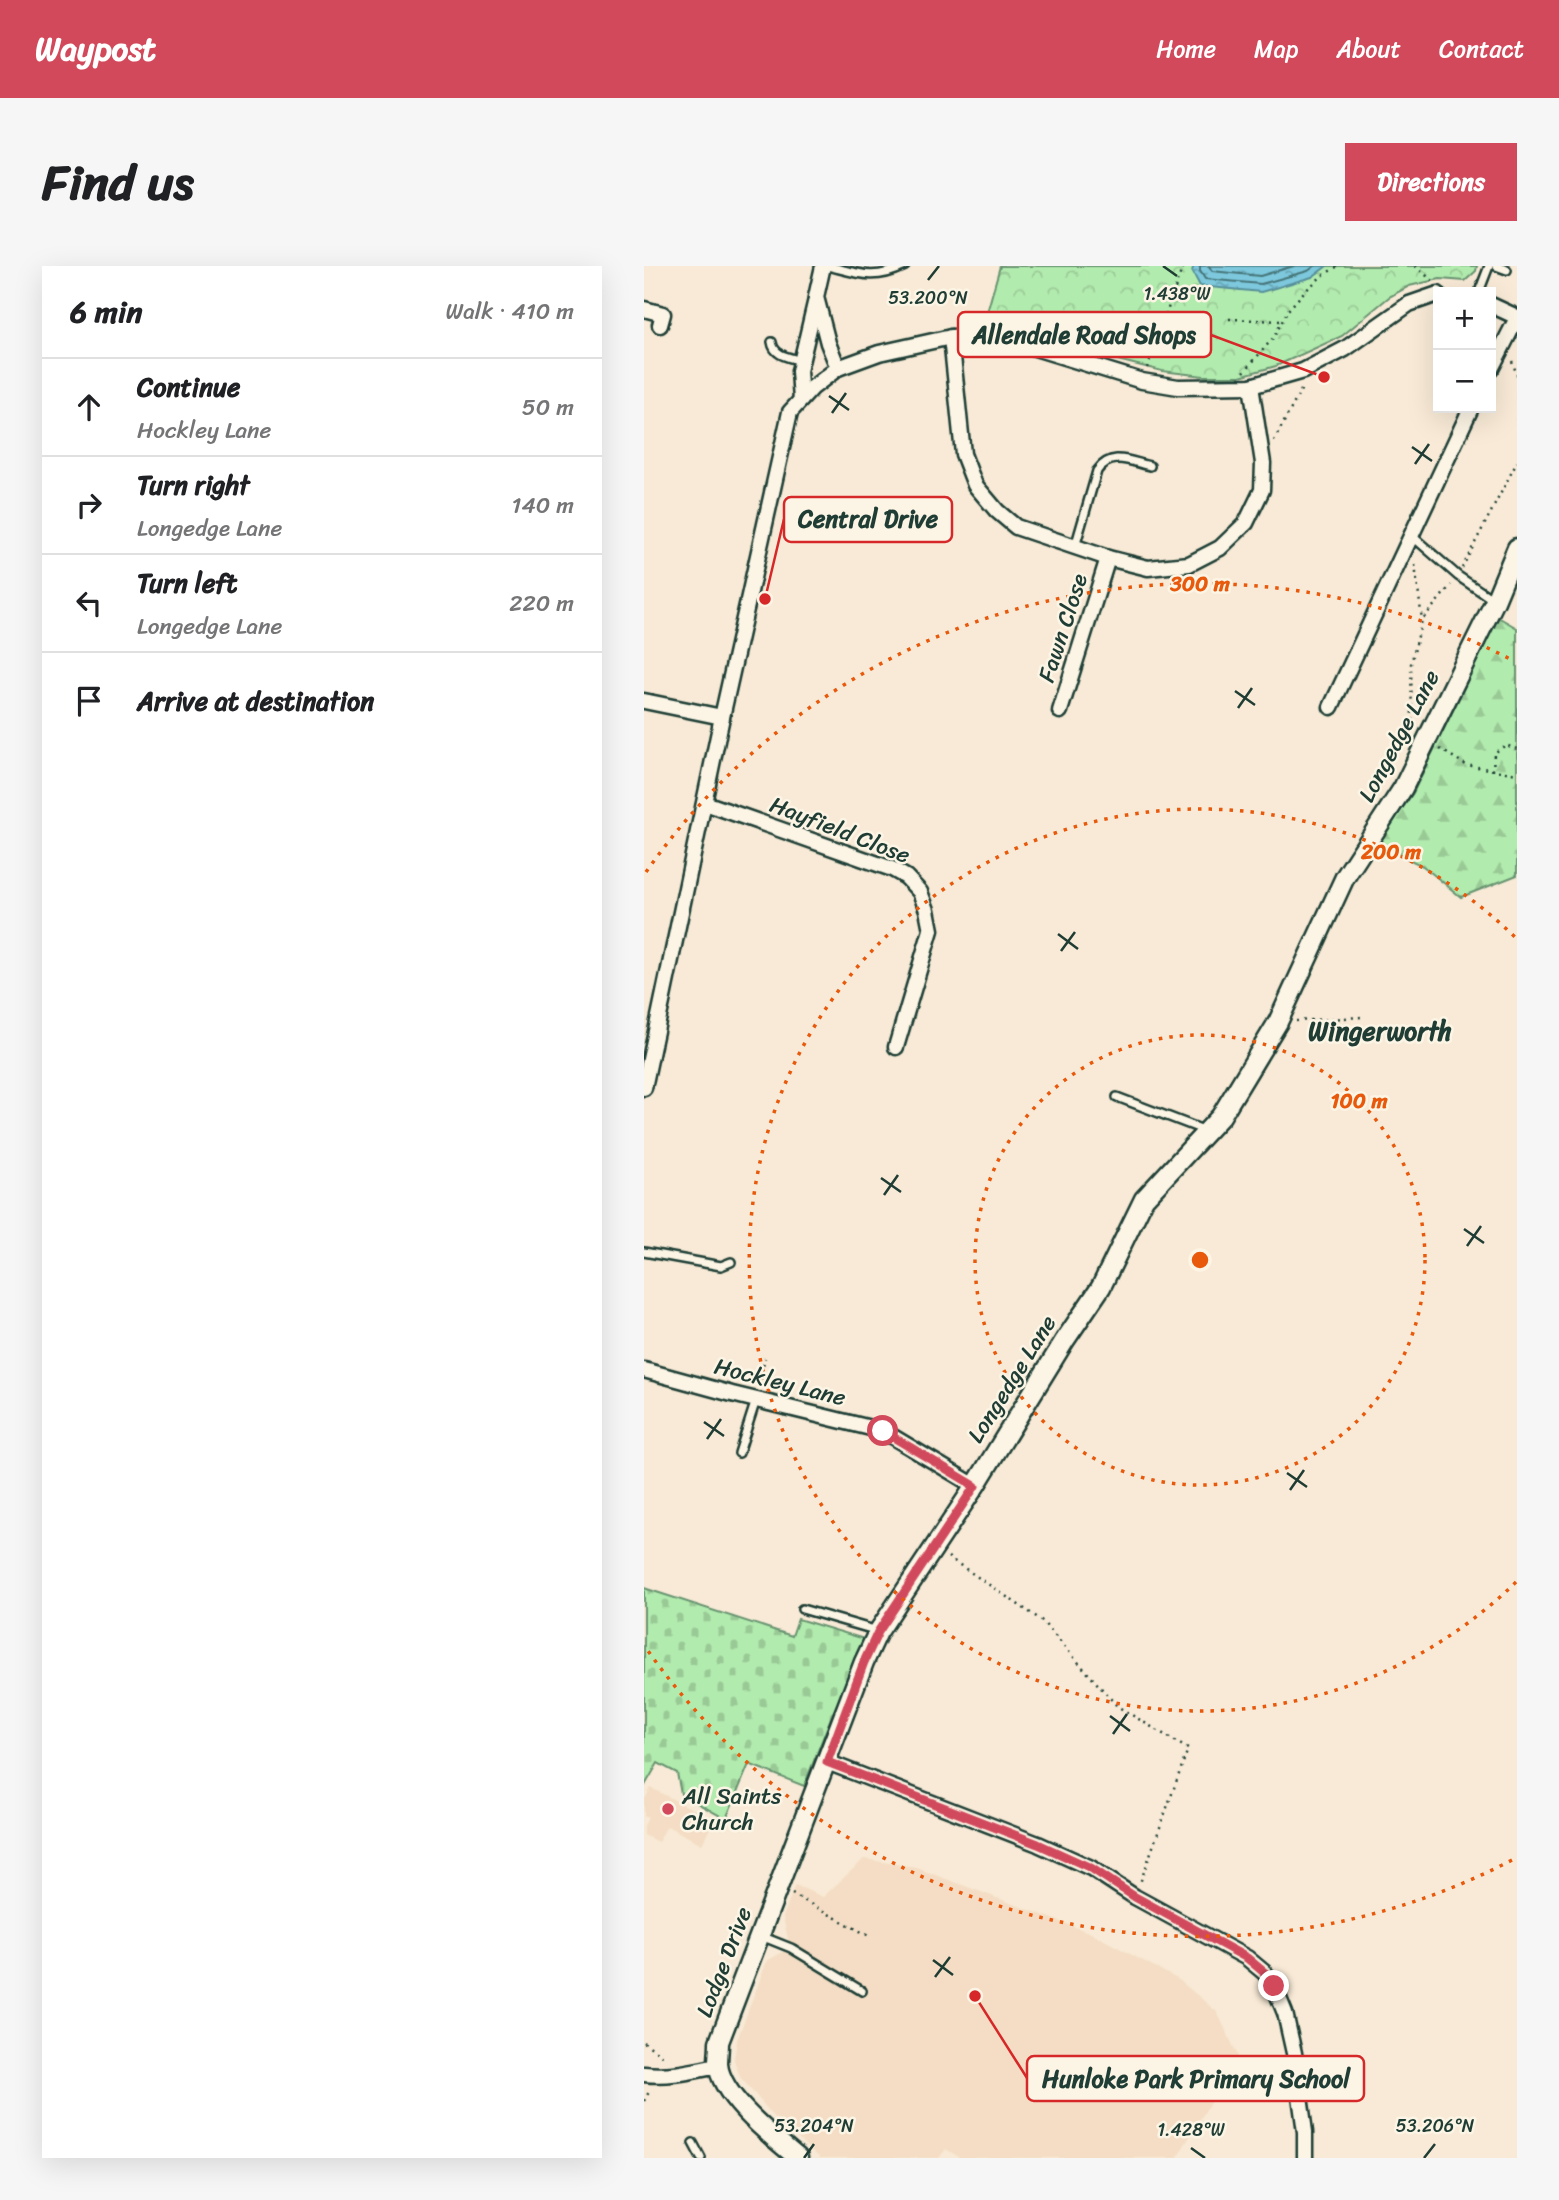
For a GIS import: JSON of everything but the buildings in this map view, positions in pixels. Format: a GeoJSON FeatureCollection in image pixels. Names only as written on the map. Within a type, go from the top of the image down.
{"type":"FeatureCollection","features":[{"type":"Feature","properties":{"kind":"street"},"geometry":{"type":"LineString","coordinates":[[801,400],[799,371],[826,266]]}},
{"type":"Feature","properties":{"kind":"street"},"geometry":{"type":"LineString","coordinates":[[644,1088],[790,412],[812,388],[838,368],[879,353],[951,337],[987,336],[1142,381],[1178,387],[1251,386],[1313,366],[1345,349],[1409,304],[1433,292]]}},
{"type":"Feature","properties":{"kind":"street"},"geometry":{"type":"LineString","coordinates":[[816,297],[828,343],[838,368]]}},
{"type":"Feature","properties":{"kind":"street"},"geometry":{"type":"LineString","coordinates":[[1496,308],[1517,318],[1496,359]]}},
{"type":"Feature","properties":{"kind":"street"},"geometry":{"type":"LineString","coordinates":[[644,309],[663,314],[660,325]]}},
{"type":"Feature","properties":{"kind":"street"},"geometry":{"type":"LineString","coordinates":[[951,337],[963,454],[975,485],[997,511],[1016,527],[1108,558],[1148,568],[1189,564],[1220,548],[1245,523],[1262,490],[1263,463],[1251,386]]}},
{"type":"Feature","properties":{"kind":"street"},"geometry":{"type":"LineString","coordinates":[[1331,707],[1469,413]]}},
{"type":"Feature","properties":{"kind":"street","name":"Longedge Lane"},"geometry":{"type":"LineString","coordinates":[[827,1762],[878,1632],[975,1486],[1101,1287],[1143,1199],[1220,1116],[1278,1022],[1345,877],[1403,788],[1495,601],[1517,548]]}},
{"type":"Feature","properties":{"kind":"street","name":"Fawn Close"},"geometry":{"type":"LineString","coordinates":[[1060,710],[1108,558]]}},
{"type":"Feature","properties":{"kind":"street"},"geometry":{"type":"LineString","coordinates":[[644,701],[722,717]]}},
{"type":"Feature","properties":{"kind":"street","name":"Hayfield Close"},"geometry":{"type":"LineString","coordinates":[[705,803],[892,869],[906,877],[920,892],[931,930],[896,1047]]}},
{"type":"Feature","properties":{"kind":"street","name":"Hockley Lane"},"geometry":{"type":"LineString","coordinates":[[644,1370],[883,1431],[975,1486]]}},
{"type":"Feature","properties":{"kind":"street"},"geometry":{"type":"LineString","coordinates":[[827,1762],[1038,1844],[1091,1868],[1135,1897],[1247,1958],[1265,1973],[1274,1986],[1285,2013],[1294,2053],[1305,2132],[1305,2158]]}},
{"type":"Feature","properties":{"kind":"street","name":"Lodge Drive"},"geometry":{"type":"LineString","coordinates":[[718,2066],[719,2042],[731,2007],[827,1762]]}},
{"type":"Feature","properties":{"kind":"street"},"geometry":{"type":"LineString","coordinates":[[644,2074],[680,2074],[718,2066],[732,2097],[798,2158]]}},
{"type":"Feature","properties":{"kind":"lane"},"geometry":{"type":"LineString","coordinates":[[826,266],[864,275],[887,275],[905,266]]}},
{"type":"Feature","properties":{"kind":"lane"},"geometry":{"type":"LineString","coordinates":[[1481,287],[1489,266]]}},
{"type":"Feature","properties":{"kind":"lane"},"geometry":{"type":"LineString","coordinates":[[1496,266],[1507,270]]}},
{"type":"Feature","properties":{"kind":"lane"},"geometry":{"type":"LineString","coordinates":[[772,342],[777,353],[801,361]]}},
{"type":"Feature","properties":{"kind":"lane"},"geometry":{"type":"LineString","coordinates":[[1074,547],[1097,471],[1102,464],[1112,458],[1150,466]]}},
{"type":"Feature","properties":{"kind":"lane"},"geometry":{"type":"LineString","coordinates":[[1410,534],[1458,576],[1495,601]]}},
{"type":"Feature","properties":{"kind":"lane"},"geometry":{"type":"LineString","coordinates":[[1117,1097],[1206,1131]]}},
{"type":"Feature","properties":{"kind":"lane"},"geometry":{"type":"LineString","coordinates":[[644,1252],[721,1266],[731,1262]]}},
{"type":"Feature","properties":{"kind":"lane"},"geometry":{"type":"LineString","coordinates":[[738,1453],[756,1400]]}},
{"type":"Feature","properties":{"kind":"lane"},"geometry":{"type":"LineString","coordinates":[[802,1609],[878,1632]]}},
{"type":"Feature","properties":{"kind":"lane"},"geometry":{"type":"LineString","coordinates":[[760,1936],[791,1948],[862,1991]]}},
{"type":"Feature","properties":{"kind":"lane"},"geometry":{"type":"LineString","coordinates":[[693,2143],[701,2158]]}},
{"type":"Feature","properties":{"kind":"path"},"geometry":{"type":"LineString","coordinates":[[1142,381],[1183,266]]}},
{"type":"Feature","properties":{"kind":"path"},"geometry":{"type":"LineString","coordinates":[[1231,388],[1274,337],[1288,310],[1304,292],[1338,266]]}},
{"type":"Feature","properties":{"kind":"path"},"geometry":{"type":"LineString","coordinates":[[1415,266],[1432,280],[1436,287]]}},
{"type":"Feature","properties":{"kind":"path"},"geometry":{"type":"LineString","coordinates":[[1229,319],[1282,321]]}},
{"type":"Feature","properties":{"kind":"path"},"geometry":{"type":"LineString","coordinates":[[1263,463],[1313,366]]}},
{"type":"Feature","properties":{"kind":"path"},"geometry":{"type":"LineString","coordinates":[[1422,620],[1458,576],[1517,462]]}},
{"type":"Feature","properties":{"kind":"path"},"geometry":{"type":"LineString","coordinates":[[1410,534],[1422,620],[1411,664],[1412,724],[1426,741],[1466,765],[1517,774]]}},
{"type":"Feature","properties":{"kind":"path"},"geometry":{"type":"LineString","coordinates":[[1493,771],[1494,753],[1506,745],[1517,748]]}},
{"type":"Feature","properties":{"kind":"path"},"geometry":{"type":"LineString","coordinates":[[1278,1022],[1361,1017]]}},
{"type":"Feature","properties":{"kind":"path"},"geometry":{"type":"LineString","coordinates":[[756,1400],[765,1358]]}},
{"type":"Feature","properties":{"kind":"path"},"geometry":{"type":"LineString","coordinates":[[934,1547],[1041,1620],[1117,1706],[1188,1749],[1135,1897]]}},
{"type":"Feature","properties":{"kind":"path"},"geometry":{"type":"LineString","coordinates":[[779,1888],[871,1937]]}},
{"type":"Feature","properties":{"kind":"path"},"geometry":{"type":"LineString","coordinates":[[644,2042],[680,2074]]}},
{"type":"Feature","properties":{"kind":"shaded area","name":"All Saints Church"},"geometry":{"type":"Polygon","coordinates":[[[651,1788],[714,1820],[702,1844],[667,1826],[658,1842],[644,1835],[648,1818],[644,1816],[644,1801],[651,1788]]]}},
{"type":"Feature","properties":{"kind":"shaded area"},"geometry":{"type":"Polygon","coordinates":[[[864,1859],[914,1867],[1091,1933],[1179,1980],[1217,2012],[1238,2056],[1177,2158],[960,2158],[946,2149],[939,2158],[820,2158],[776,2119],[740,2077],[734,2060],[737,2040],[767,1961],[790,1948],[783,1917],[795,1885],[823,1897],[864,1859]]]}},
{"type":"Feature","properties":{"kind":"green space"},"geometry":{"type":"Polygon","coordinates":[[[1000,266],[1477,266],[1476,271],[1465,281],[1440,279],[1409,286],[1389,297],[1342,336],[1276,366],[1240,376],[1204,376],[1162,371],[983,327],[1000,266]]]}},
{"type":"Feature","properties":{"kind":"green space"},"geometry":{"type":"Polygon","coordinates":[[[1498,617],[1517,628],[1517,875],[1461,897],[1423,866],[1377,844],[1413,793],[1498,617]]]}},
{"type":"Feature","properties":{"kind":"green space"},"geometry":{"type":"Polygon","coordinates":[[[644,1588],[792,1636],[798,1619],[868,1640],[832,1715],[804,1786],[749,1764],[726,1819],[681,1794],[677,1773],[658,1763],[644,1787],[644,1588]]]}},
{"type":"Feature","properties":{"kind":"water"},"geometry":{"type":"Polygon","coordinates":[[[1194,266],[1327,266],[1312,277],[1261,292],[1200,286],[1192,271],[1194,266]]]}},
{"type":"Feature","properties":{"kind":"place","name":"Allendale Road Shops"},"geometry":{"type":"Point","coordinates":[1324,377]}},
{"type":"Feature","properties":{"kind":"place","name":"Central Drive"},"geometry":{"type":"Point","coordinates":[765,599]}},
{"type":"Feature","properties":{"kind":"place","name":"All Saints Church"},"geometry":{"type":"Point","coordinates":[668,1809]}},
{"type":"Feature","properties":{"kind":"place","name":"Hunloke Park Primary School"},"geometry":{"type":"Point","coordinates":[975,1996]}},
{"type":"Feature","properties":{"kind":"district","name":"Wingerworth"},"geometry":{"type":"Point","coordinates":[1380,1031]}},
{"type":"Feature","properties":{"kind":"route"},"geometry":{"type":"LineString","coordinates":[[883,1431],[975,1486],[878,1632],[827,1762],[1038,1844],[1091,1868],[1135,1897],[1247,1958],[1265,1973],[1274,1986]]}}]}
